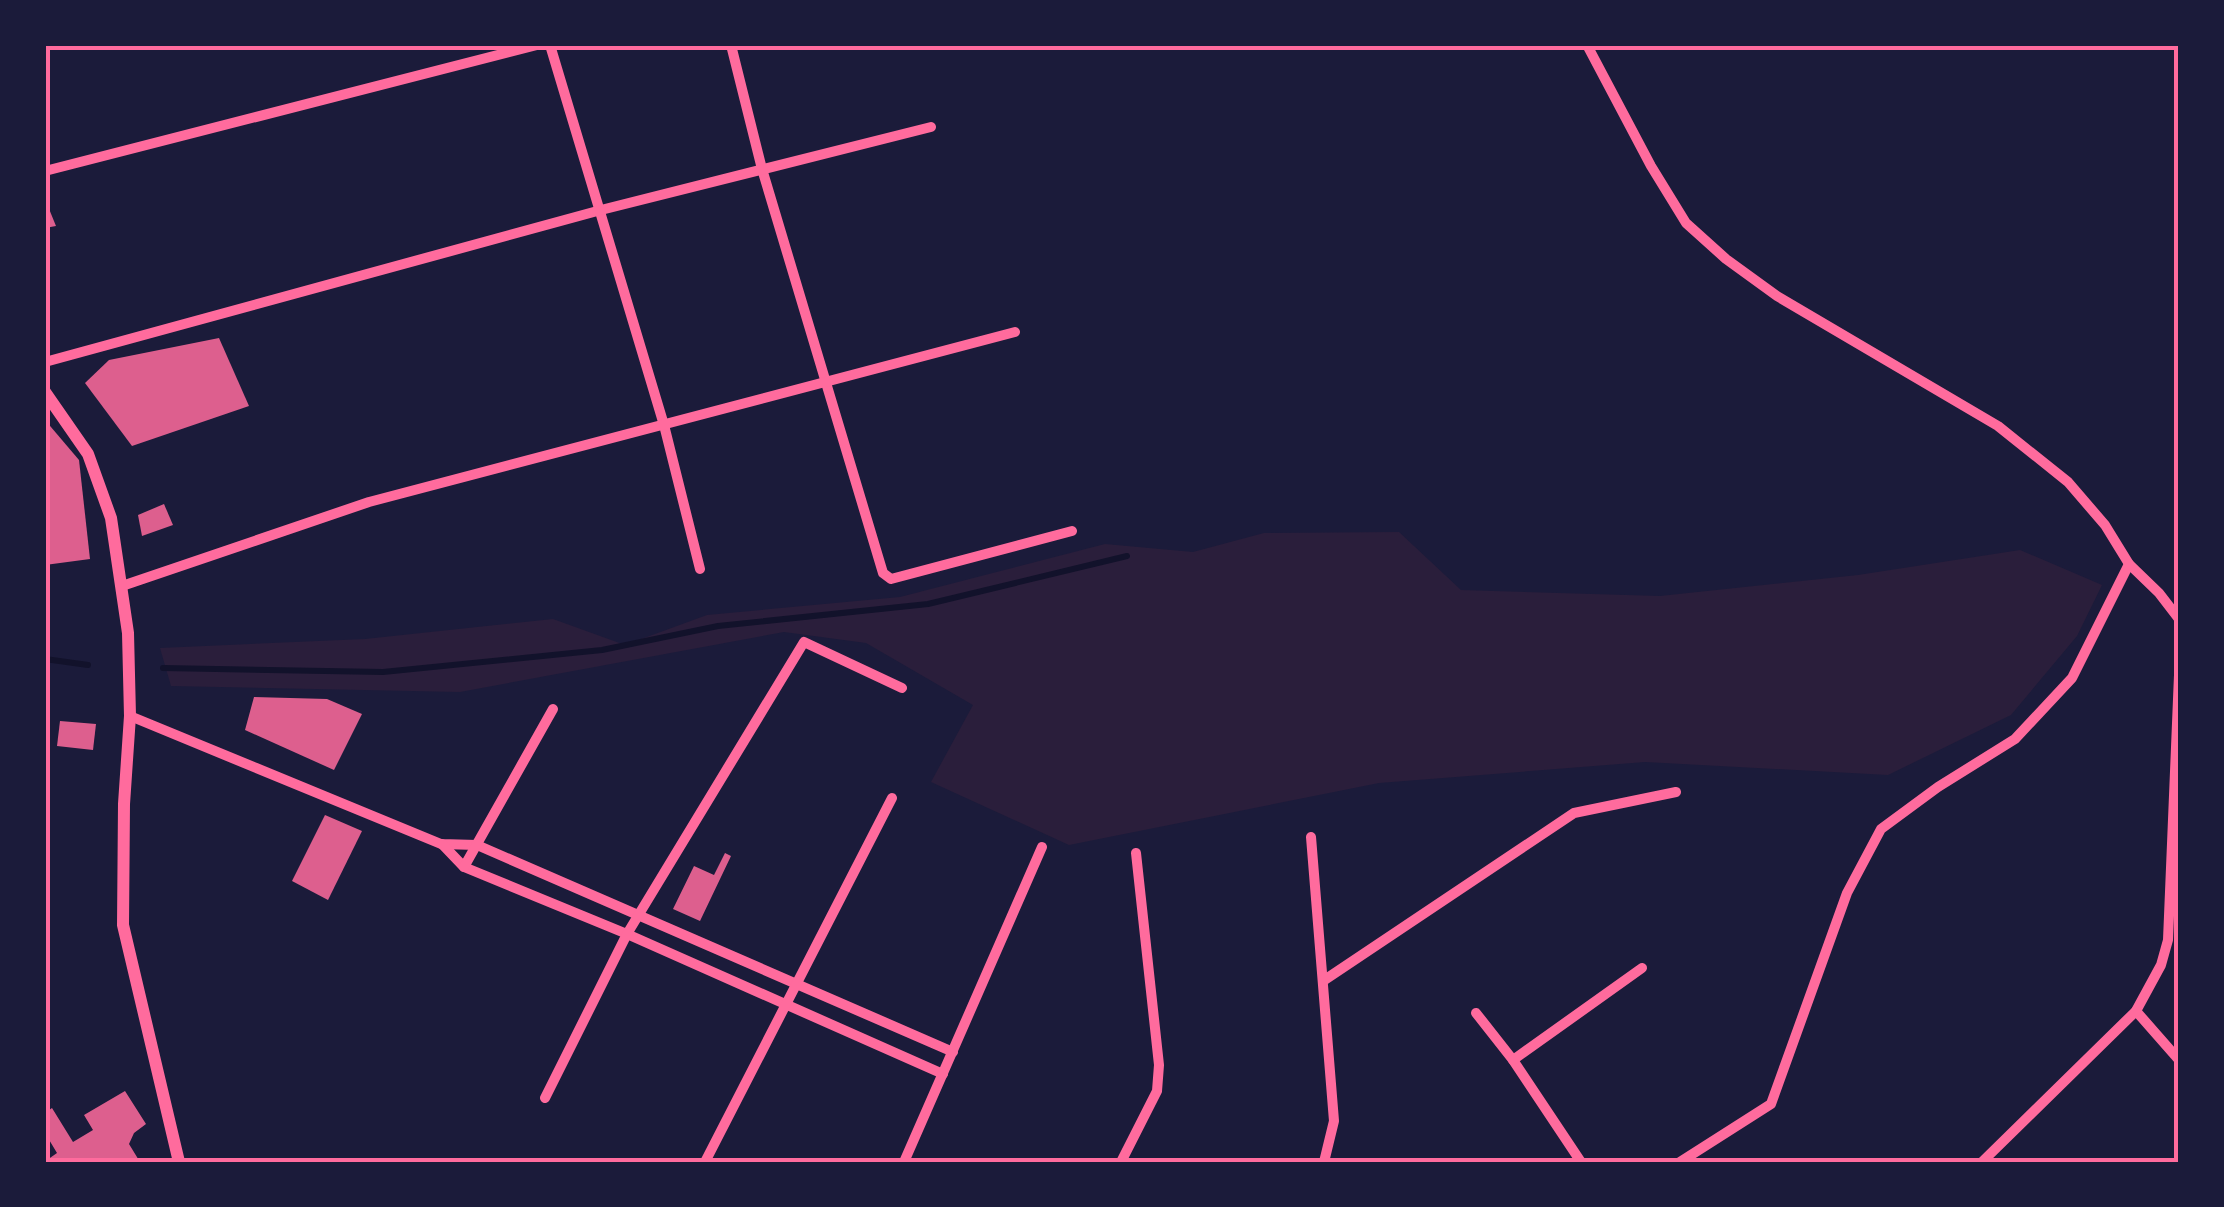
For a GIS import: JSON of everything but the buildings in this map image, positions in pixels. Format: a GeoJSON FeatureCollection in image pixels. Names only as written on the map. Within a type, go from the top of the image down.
{"type":"FeatureCollection","features":[{"type":"Feature","properties":{"kind":"street"},"geometry":{"type":"LineString","coordinates":[[45,170],[537,45]]}},
{"type":"Feature","properties":{"kind":"street"},"geometry":{"type":"LineString","coordinates":[[550,45],[664,425],[700,570]]}},
{"type":"Feature","properties":{"kind":"street"},"geometry":{"type":"LineString","coordinates":[[732,45],[762,169],[883,573],[891,579],[1072,531]]}},
{"type":"Feature","properties":{"kind":"street"},"geometry":{"type":"LineString","coordinates":[[1587,45],[1686,223],[1726,259],[1777,296],[1998,426],[2068,482],[2105,525],[2129,564],[2179,619]]}},
{"type":"Feature","properties":{"kind":"street"},"geometry":{"type":"LineString","coordinates":[[45,362],[601,210],[931,127]]}},
{"type":"Feature","properties":{"kind":"street"},"geometry":{"type":"LineString","coordinates":[[122,586],[369,502],[1015,332]]}},
{"type":"Feature","properties":{"kind":"street"},"geometry":{"type":"LineString","coordinates":[[45,392],[88,454],[112,518],[128,633],[130,716],[124,804],[123,925],[179,1162]]}},
{"type":"Feature","properties":{"kind":"street"},"geometry":{"type":"LineString","coordinates":[[1680,1162],[1771,1104],[1847,893],[1881,829],[1938,787],[2015,739],[2072,678],[2129,564]]}},
{"type":"Feature","properties":{"kind":"street"},"geometry":{"type":"LineString","coordinates":[[544,1098],[637,916],[804,642],[902,688]]}},
{"type":"Feature","properties":{"kind":"street"},"geometry":{"type":"LineString","coordinates":[[1982,1162],[2136,1011],[2162,965],[2168,940],[2179,675]]}},
{"type":"Feature","properties":{"kind":"street"},"geometry":{"type":"LineString","coordinates":[[464,867],[553,708]]}},
{"type":"Feature","properties":{"kind":"street"},"geometry":{"type":"LineString","coordinates":[[130,716],[441,844],[476,845],[953,1052]]}},
{"type":"Feature","properties":{"kind":"street"},"geometry":{"type":"LineString","coordinates":[[1323,981],[1574,813],[1676,792]]}},
{"type":"Feature","properties":{"kind":"street"},"geometry":{"type":"LineString","coordinates":[[705,1162],[892,798]]}},
{"type":"Feature","properties":{"kind":"street"},"geometry":{"type":"LineString","coordinates":[[1311,837],[1334,1120],[1324,1162]]}},
{"type":"Feature","properties":{"kind":"street"},"geometry":{"type":"LineString","coordinates":[[441,844],[464,867],[627,934],[943,1074]]}},
{"type":"Feature","properties":{"kind":"street"},"geometry":{"type":"LineString","coordinates":[[904,1162],[1042,847]]}},
{"type":"Feature","properties":{"kind":"street"},"geometry":{"type":"LineString","coordinates":[[1121,1162],[1157,1091],[1159,1064],[1136,853]]}},
{"type":"Feature","properties":{"kind":"street"},"geometry":{"type":"LineString","coordinates":[[566,908],[573,888]]}},
{"type":"Feature","properties":{"kind":"street"},"geometry":{"type":"LineString","coordinates":[[1512,1060],[1642,968]]}},
{"type":"Feature","properties":{"kind":"street"},"geometry":{"type":"LineString","coordinates":[[2136,1011],[2179,1060]]}},
{"type":"Feature","properties":{"kind":"street"},"geometry":{"type":"LineString","coordinates":[[1476,1013],[1581,1162]]}},
{"type":"Feature","properties":{"kind":"shaded area"},"geometry":{"type":"Polygon","coordinates":[[[1399,532],[1461,590],[1660,596],[1858,575],[2020,550],[2102,585],[2077,636],[2011,715],[1888,775],[1645,762],[1379,783],[1069,845],[931,782],[973,705],[866,643],[784,632],[460,692],[171,686],[160,648],[365,639],[553,619],[625,645],[707,615],[900,597],[1105,544],[1193,552],[1264,533],[1399,532]]]}},
{"type":"Feature","properties":{"kind":"waterway"},"geometry":{"type":"LineString","coordinates":[[163,668],[383,672],[602,650],[718,626],[928,604],[1127,556]]}},
{"type":"Feature","properties":{"kind":"waterway"},"geometry":{"type":"LineString","coordinates":[[45,659],[88,665]]}}]}
